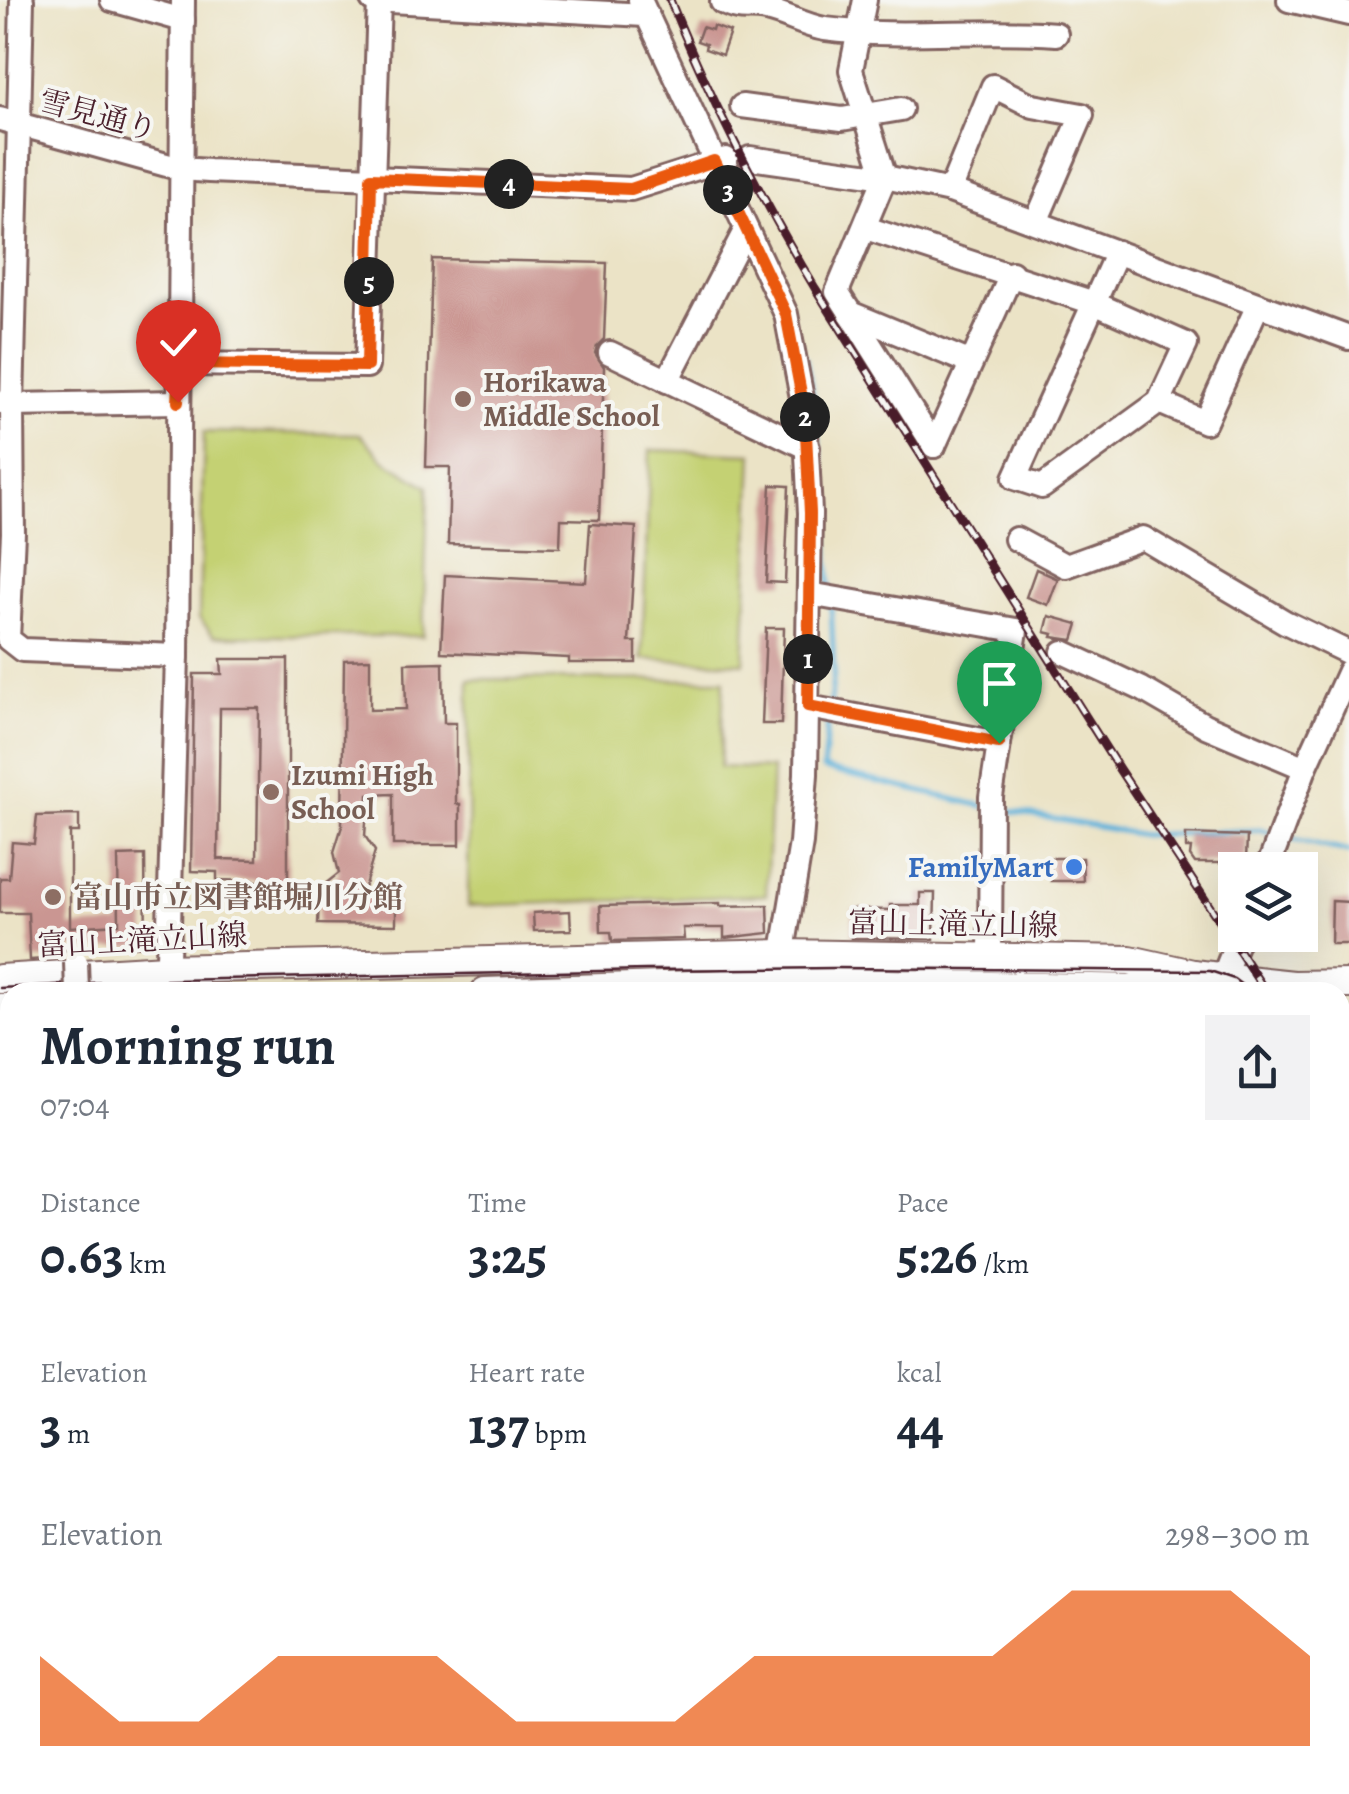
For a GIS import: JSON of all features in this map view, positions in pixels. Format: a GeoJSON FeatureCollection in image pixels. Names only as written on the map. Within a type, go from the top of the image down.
{"type":"FeatureCollection","features":[{"type":"Feature","properties":{"kind":"main road","name":"富山上滝立山線"},"geometry":{"type":"LineString","coordinates":[[702,982],[990,957],[1130,960],[1194,974]]}},
{"type":"Feature","properties":{"kind":"main road","name":"富山上滝立山線"},"geometry":{"type":"LineString","coordinates":[[1165,982],[1194,974]]}},
{"type":"Feature","properties":{"kind":"main road"},"geometry":{"type":"LineString","coordinates":[[1194,974],[1212,982]]}},
{"type":"Feature","properties":{"kind":"main road","name":"富山上滝立山線"},"geometry":{"type":"LineString","coordinates":[[0,979],[784,976],[843,982]]}},
{"type":"Feature","properties":{"kind":"street"},"geometry":{"type":"LineString","coordinates":[[22,0],[10,122],[6,404],[13,533],[8,639],[22,650],[177,656]]}},
{"type":"Feature","properties":{"kind":"street"},"geometry":{"type":"LineString","coordinates":[[112,0],[183,10],[177,656],[167,981]]}},
{"type":"Feature","properties":{"kind":"street"},"geometry":{"type":"LineString","coordinates":[[866,0],[850,70],[885,177],[837,292],[934,446],[1012,274]]}},
{"type":"Feature","properties":{"kind":"street"},"geometry":{"type":"LineString","coordinates":[[1289,0],[1349,14]]}},
{"type":"Feature","properties":{"kind":"street"},"geometry":{"type":"LineString","coordinates":[[180,364],[367,366],[377,1],[642,8],[730,159],[746,229],[786,314],[805,414],[808,706],[800,844],[784,976]]}},
{"type":"Feature","properties":{"kind":"street"},"geometry":{"type":"LineString","coordinates":[[722,2],[740,11],[763,9],[819,28],[858,32],[1011,30],[1056,34]]}},
{"type":"Feature","properties":{"kind":"street"},"geometry":{"type":"LineString","coordinates":[[950,191],[994,86],[1033,106],[1082,115],[1036,222]]}},
{"type":"Feature","properties":{"kind":"street"},"geometry":{"type":"LineString","coordinates":[[742,106],[842,119],[901,109]]}},
{"type":"Feature","properties":{"kind":"street","name":"雪見通り"},"geometry":{"type":"LineString","coordinates":[[10,122],[181,169],[631,189],[730,159]]}},
{"type":"Feature","properties":{"kind":"street"},"geometry":{"type":"LineString","coordinates":[[730,159],[885,177],[950,191],[1349,338]]}},
{"type":"Feature","properties":{"kind":"street"},"geometry":{"type":"LineString","coordinates":[[866,228],[1094,303],[1186,344],[1159,402],[1042,487],[1015,478],[1094,303],[1117,252]]}},
{"type":"Feature","properties":{"kind":"street"},"geometry":{"type":"LineString","coordinates":[[667,381],[746,229]]}},
{"type":"Feature","properties":{"kind":"street"},"geometry":{"type":"LineString","coordinates":[[1159,402],[1205,422],[1258,305]]}},
{"type":"Feature","properties":{"kind":"street"},"geometry":{"type":"LineString","coordinates":[[850,313],[971,364]]}},
{"type":"Feature","properties":{"kind":"street"},"geometry":{"type":"LineString","coordinates":[[610,353],[808,448]]}},
{"type":"Feature","properties":{"kind":"street"},"geometry":{"type":"LineString","coordinates":[[6,404],[178,402]]}},
{"type":"Feature","properties":{"kind":"street"},"geometry":{"type":"LineString","coordinates":[[1016,540],[1066,566],[1143,538],[1285,622],[1349,654]]}},
{"type":"Feature","properties":{"kind":"street"},"geometry":{"type":"LineString","coordinates":[[809,594],[1016,630],[991,797],[990,957]]}},
{"type":"Feature","properties":{"kind":"street"},"geometry":{"type":"LineString","coordinates":[[1063,652],[1206,726],[1305,768]]}},
{"type":"Feature","properties":{"kind":"street"},"geometry":{"type":"LineString","coordinates":[[1274,852],[1305,768],[1349,671]]}},
{"type":"Feature","properties":{"kind":"street"},"geometry":{"type":"LineString","coordinates":[[808,706],[999,743]]}},
{"type":"Feature","properties":{"kind":"street"},"geometry":{"type":"LineString","coordinates":[[1220,982],[1233,952]]}},
{"type":"Feature","properties":{"kind":"street"},"geometry":{"type":"LineString","coordinates":[[76,962],[77,982]]}},
{"type":"Feature","properties":{"kind":"green space"},"geometry":{"type":"Polygon","coordinates":[[[204,432],[360,434],[384,460],[428,487],[423,636],[214,636],[199,618],[204,432]]]}},
{"type":"Feature","properties":{"kind":"green space"},"geometry":{"type":"Polygon","coordinates":[[[650,450],[753,454],[744,663],[642,659],[650,450]]]}},
{"type":"Feature","properties":{"kind":"green space"},"geometry":{"type":"Polygon","coordinates":[[[469,679],[724,680],[720,767],[772,769],[766,895],[468,906],[469,679]]]}},
{"type":"Feature","properties":{"kind":"building"},"geometry":{"type":"Polygon","coordinates":[[[713,26],[730,32],[722,55],[705,49],[706,44],[697,41],[702,27],[712,30],[713,26]]]}},
{"type":"Feature","properties":{"kind":"building"},"geometry":{"type":"Polygon","coordinates":[[[432,259],[607,263],[604,339],[595,353],[604,367],[599,520],[561,519],[560,547],[448,544],[450,467],[426,467],[432,259]]]}},
{"type":"Feature","properties":{"kind":"building"},"geometry":{"type":"Polygon","coordinates":[[[771,485],[789,486],[785,583],[766,582],[771,485]]]}},
{"type":"Feature","properties":{"kind":"building"},"geometry":{"type":"Polygon","coordinates":[[[590,524],[636,527],[629,642],[636,642],[636,663],[569,663],[569,658],[441,652],[445,575],[586,582],[590,524]]]}},
{"type":"Feature","properties":{"kind":"building"},"geometry":{"type":"Polygon","coordinates":[[[1036,569],[1058,579],[1048,605],[1026,597],[1036,569]]]}},
{"type":"Feature","properties":{"kind":"building"},"geometry":{"type":"Polygon","coordinates":[[[1049,616],[1078,624],[1073,640],[1045,632],[1049,616]]]}},
{"type":"Feature","properties":{"kind":"building"},"geometry":{"type":"Polygon","coordinates":[[[766,628],[784,628],[781,724],[762,724],[766,628]]]}},
{"type":"Feature","properties":{"kind":"building"},"geometry":{"type":"Polygon","coordinates":[[[221,659],[288,659],[288,892],[258,891],[257,881],[217,880],[217,872],[191,871],[194,674],[222,674],[221,659]],[[220,708],[218,859],[257,860],[259,708],[220,708]]]}},
{"type":"Feature","properties":{"kind":"building"},"geometry":{"type":"Polygon","coordinates":[[[370,659],[370,710],[406,709],[405,663],[443,662],[444,723],[456,723],[460,845],[393,845],[393,794],[368,795],[365,836],[375,851],[363,892],[396,893],[396,925],[318,924],[319,898],[288,898],[288,894],[325,884],[339,873],[334,852],[342,826],[344,660],[370,659]]]}},
{"type":"Feature","properties":{"kind":"building"},"geometry":{"type":"Polygon","coordinates":[[[79,815],[79,832],[70,832],[70,927],[119,924],[118,856],[145,855],[146,946],[84,950],[75,947],[64,951],[62,958],[30,960],[28,913],[0,913],[0,878],[9,878],[12,842],[34,844],[37,816],[79,815]]]}},
{"type":"Feature","properties":{"kind":"building"},"geometry":{"type":"Polygon","coordinates":[[[1186,834],[1247,836],[1246,852],[1218,852],[1218,863],[1195,863],[1190,856],[1191,848],[1186,848],[1186,834]]]}},
{"type":"Feature","properties":{"kind":"building"},"geometry":{"type":"Polygon","coordinates":[[[1050,858],[1082,858],[1083,881],[1051,881],[1050,858]]]}},
{"type":"Feature","properties":{"kind":"building"},"geometry":{"type":"Polygon","coordinates":[[[920,893],[935,893],[934,939],[851,938],[852,909],[890,910],[890,905],[920,905],[920,893]]]}},
{"type":"Feature","properties":{"kind":"building"},"geometry":{"type":"Polygon","coordinates":[[[1332,901],[1349,902],[1349,944],[1331,944],[1332,901]]]}},
{"type":"Feature","properties":{"kind":"building"},"geometry":{"type":"Polygon","coordinates":[[[768,905],[769,933],[724,938],[724,928],[683,928],[684,939],[612,941],[611,932],[601,932],[600,906],[768,905]]]}},
{"type":"Feature","properties":{"kind":"building"},"geometry":{"type":"Polygon","coordinates":[[[570,911],[571,930],[534,931],[533,913],[570,911]]]}},
{"type":"Feature","properties":{"kind":"waterway"},"geometry":{"type":"LineString","coordinates":[[805,357],[814,400]]}},
{"type":"Feature","properties":{"kind":"waterway"},"geometry":{"type":"LineString","coordinates":[[816,421],[824,478],[830,589]]}},
{"type":"Feature","properties":{"kind":"waterway"},"geometry":{"type":"LineString","coordinates":[[830,704],[834,671],[831,605]]}},
{"type":"Feature","properties":{"kind":"waterway"},"geometry":{"type":"LineString","coordinates":[[828,720],[823,769],[983,806]]}},
{"type":"Feature","properties":{"kind":"waterway"},"geometry":{"type":"LineString","coordinates":[[999,809],[1142,835],[1264,830],[1275,834]]}},
{"type":"Feature","properties":{"kind":"waterway"},"geometry":{"type":"LineString","coordinates":[[1285,837],[1349,852]]}},
{"type":"Feature","properties":{"kind":"tram line"},"geometry":{"type":"LineString","coordinates":[[109,982],[834,968],[1210,971],[1238,982]]}},
{"type":"Feature","properties":{"kind":"railway"},"geometry":{"type":"LineString","coordinates":[[670,0],[737,147],[815,288],[1119,769],[1259,982]]}},
{"type":"Feature","properties":{"kind":"place","name":"Horikawa Middle School"},"geometry":{"type":"Point","coordinates":[463,399]}},
{"type":"Feature","properties":{"kind":"place","name":"Izumi High School"},"geometry":{"type":"Point","coordinates":[271,792]}},
{"type":"Feature","properties":{"kind":"place","name":"FamilyMart"},"geometry":{"type":"Point","coordinates":[1074,867]}},
{"type":"Feature","properties":{"kind":"place","name":"富山市立図書館堀川分館"},"geometry":{"type":"Point","coordinates":[53,897]}},
{"type":"Feature","properties":{"kind":"route"},"geometry":{"type":"LineString","coordinates":[[178,402],[180,364],[367,366],[371,178],[631,189],[714,161],[786,314],[805,414],[810,513],[808,706],[999,743]]}}]}
